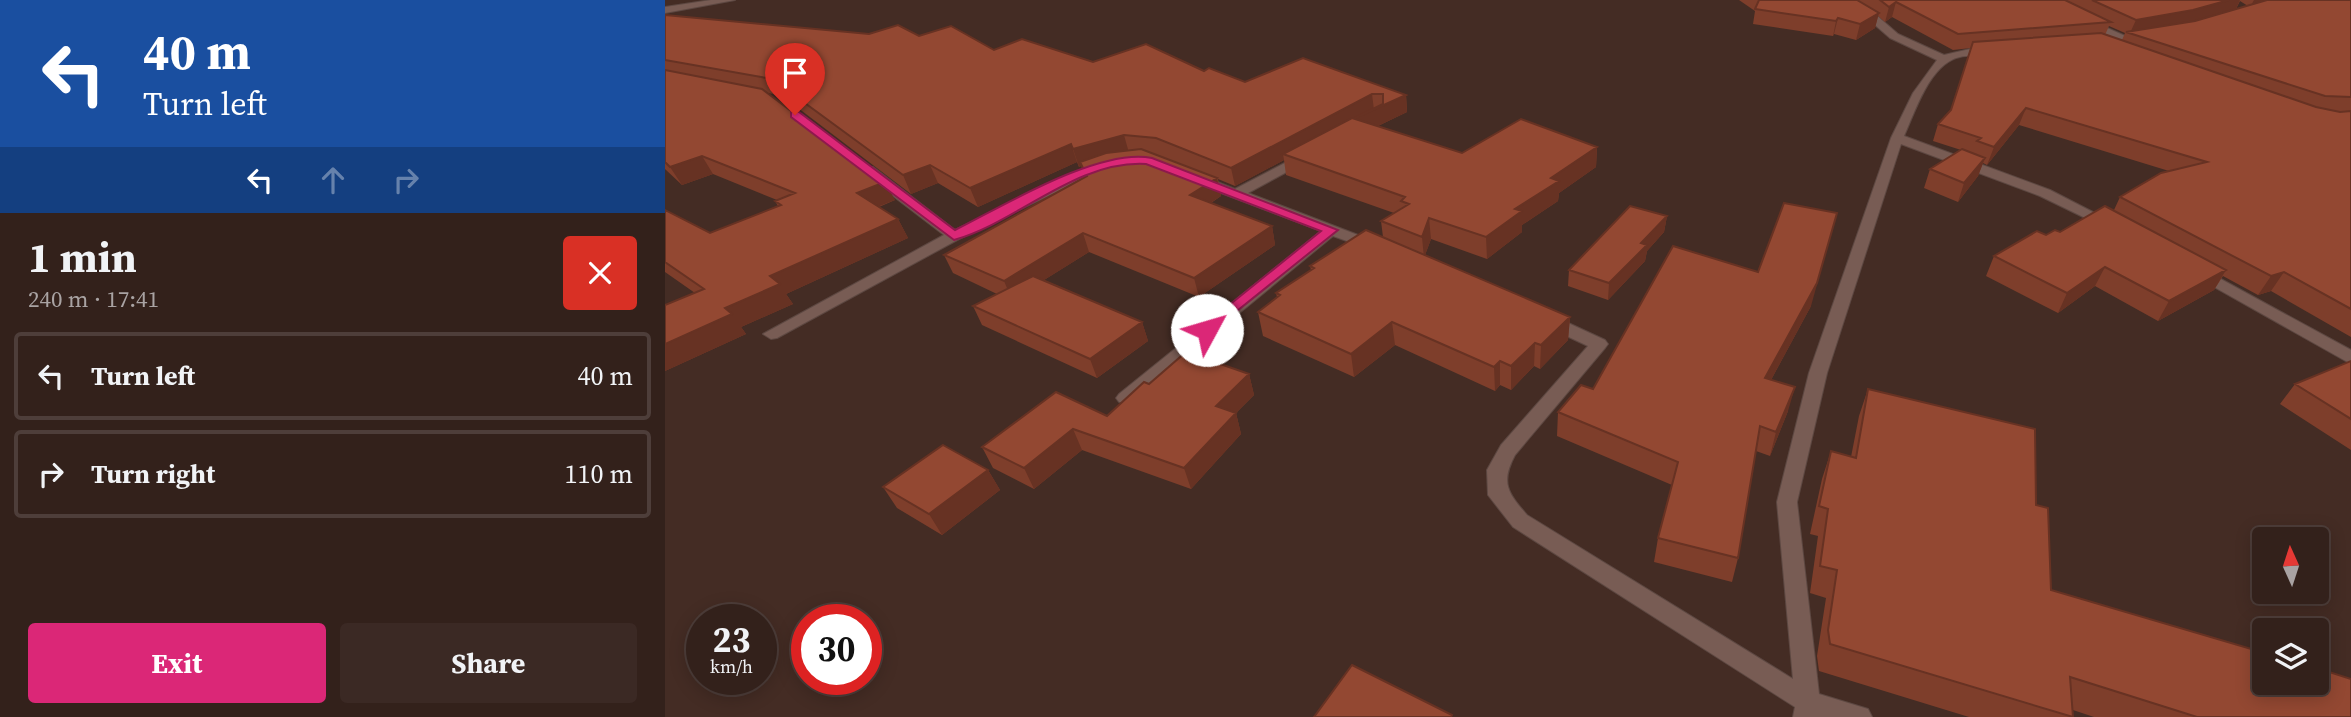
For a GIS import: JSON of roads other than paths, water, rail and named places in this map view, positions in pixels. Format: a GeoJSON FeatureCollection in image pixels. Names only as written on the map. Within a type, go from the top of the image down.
{"type":"FeatureCollection","features":[{"type":"Feature","properties":{"kind":"street"},"geometry":{"type":"LineString","coordinates":[[665,10],[730,0]]}},
{"type":"Feature","properties":{"kind":"street"},"geometry":{"type":"LineString","coordinates":[[1840,0],[1871,16],[1894,36],[1945,58]]}},
{"type":"Feature","properties":{"kind":"street"},"geometry":{"type":"LineString","coordinates":[[2078,18],[2134,40],[2103,43]]}},
{"type":"Feature","properties":{"kind":"street"},"geometry":{"type":"LineString","coordinates":[[1807,710],[1787,502],[1818,373],[1898,138],[1938,65],[1945,58],[1959,54],[2007,49]]}},
{"type":"Feature","properties":{"kind":"street"},"geometry":{"type":"LineString","coordinates":[[1898,138],[2045,193],[2126,232]]}},
{"type":"Feature","properties":{"kind":"street"},"geometry":{"type":"LineString","coordinates":[[1236,194],[1319,149]]}},
{"type":"Feature","properties":{"kind":"street"},"geometry":{"type":"LineString","coordinates":[[771,334],[954,236],[1082,173],[1123,159]]}},
{"type":"Feature","properties":{"kind":"street"},"geometry":{"type":"LineString","coordinates":[[858,162],[954,236]]}},
{"type":"Feature","properties":{"kind":"street"},"geometry":{"type":"LineString","coordinates":[[1186,174],[1384,249]]}},
{"type":"Feature","properties":{"kind":"street"},"geometry":{"type":"LineString","coordinates":[[1125,398],[1331,230]]}},
{"type":"Feature","properties":{"kind":"street"},"geometry":{"type":"LineString","coordinates":[[2183,263],[2351,358]]}},
{"type":"Feature","properties":{"kind":"street"},"geometry":{"type":"LineString","coordinates":[[1531,311],[1599,344],[1509,450],[1497,470],[1498,495],[1520,521],[1807,710],[1859,717]]}}]}
